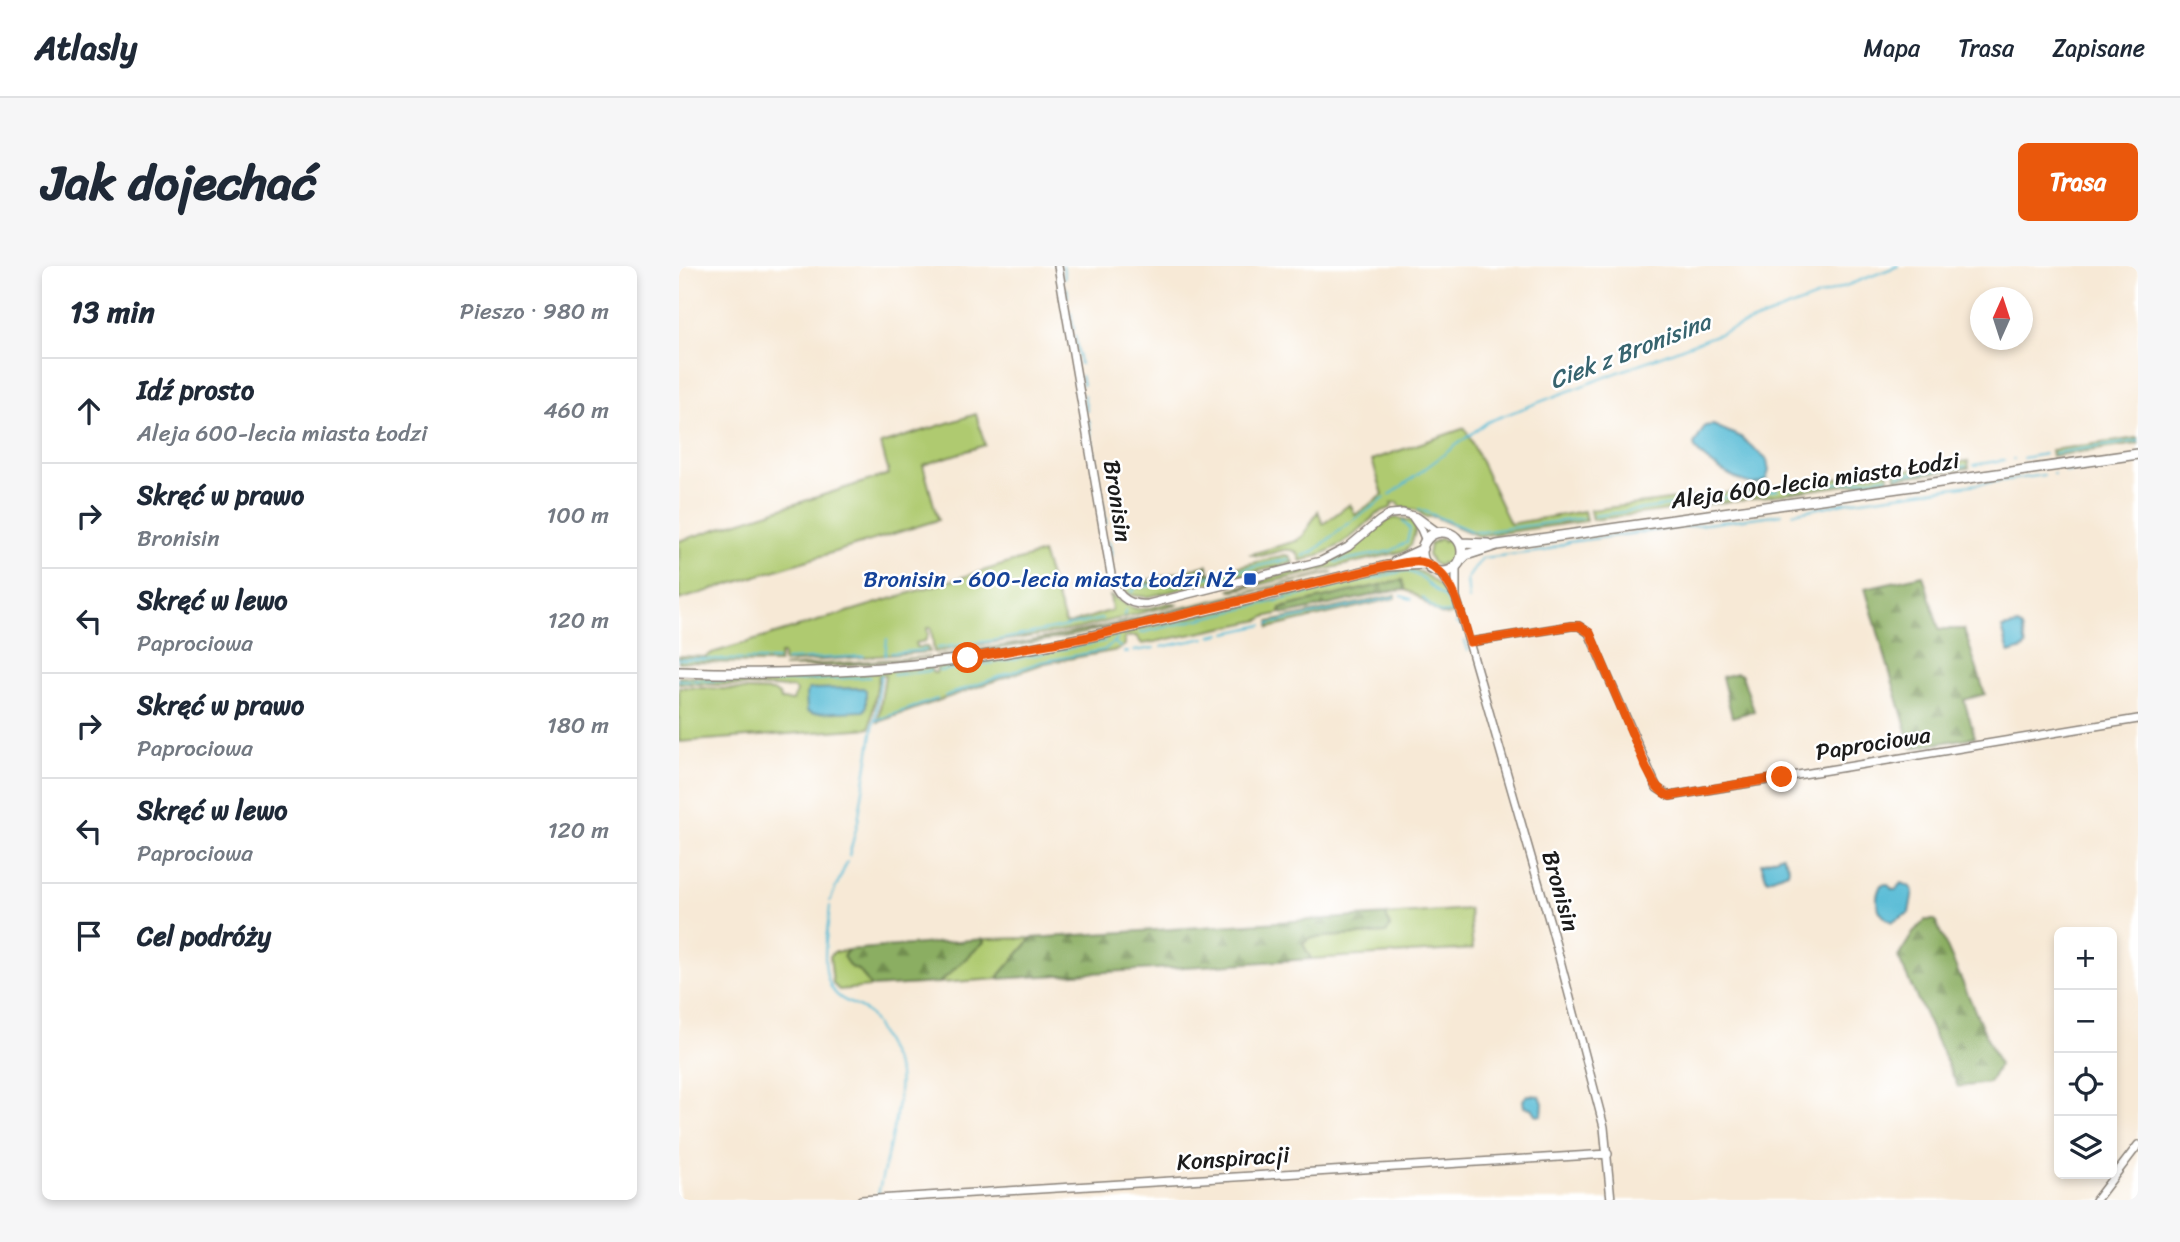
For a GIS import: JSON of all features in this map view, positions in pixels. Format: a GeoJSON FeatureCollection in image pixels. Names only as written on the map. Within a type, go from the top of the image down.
{"type":"FeatureCollection","features":[{"type":"Feature","properties":{"kind":"main road","name":"Aleja 600-lecia miasta Łodzi"},"geometry":{"type":"LineString","coordinates":[[1458,563],[1465,555],[1497,545],[2138,454]]}},
{"type":"Feature","properties":{"kind":"main road"},"geometry":{"type":"LineString","coordinates":[[679,672],[820,672],[968,658],[1088,637],[1387,566],[1427,564],[1440,572],[1449,570],[1458,563],[1462,548],[1449,533],[1439,533],[1387,566]]}},
{"type":"Feature","properties":{"kind":"main road","name":"Aleja 600-lecia miasta Łodzi"},"geometry":{"type":"LineString","coordinates":[[1460,543],[1497,545]]}},
{"type":"Feature","properties":{"kind":"main road"},"geometry":{"type":"LineString","coordinates":[[1424,545],[1427,564]]}},
{"type":"Feature","properties":{"kind":"street","name":"Bronisin"},"geometry":{"type":"LineString","coordinates":[[1058,266],[1111,574],[1117,592],[1126,601],[1137,605],[1148,604],[1315,563],[1348,547],[1387,516],[1400,513],[1411,516]]}},
{"type":"Feature","properties":{"kind":"street"},"geometry":{"type":"LineString","coordinates":[[1411,516],[1421,519],[1439,533]]}},
{"type":"Feature","properties":{"kind":"street"},"geometry":{"type":"LineString","coordinates":[[1411,516],[1421,529],[1424,545]]}},
{"type":"Feature","properties":{"kind":"street","name":"Bronisin"},"geometry":{"type":"LineString","coordinates":[[1456,597],[1458,563]]}},
{"type":"Feature","properties":{"kind":"street","name":"Bronisin"},"geometry":{"type":"LineString","coordinates":[[1440,572],[1456,597],[1552,930],[1604,1127],[1611,1200]]}},
{"type":"Feature","properties":{"kind":"street","name":"Paprociowa"},"geometry":{"type":"LineString","coordinates":[[1470,642],[1571,626],[1579,626],[1590,633],[1657,788],[1670,796],[2138,719]]}},
{"type":"Feature","properties":{"kind":"street"},"geometry":{"type":"LineString","coordinates":[[2096,1200],[2138,1145]]}},
{"type":"Feature","properties":{"kind":"street","name":"Konspiracji"},"geometry":{"type":"LineString","coordinates":[[861,1200],[1608,1154]]}},
{"type":"Feature","properties":{"kind":"green space"},"geometry":{"type":"Polygon","coordinates":[[[976,414],[985,445],[923,465],[938,520],[679,600],[679,541],[889,474],[881,444],[976,414]]]}},
{"type":"Feature","properties":{"kind":"green space"},"geometry":{"type":"Polygon","coordinates":[[[1465,428],[1510,524],[1584,511],[1586,521],[1478,536],[1435,517],[1426,517],[1416,510],[1400,507],[1398,502],[1392,503],[1391,508],[1375,516],[1340,545],[1315,557],[1301,561],[1297,552],[1291,550],[1262,556],[1251,554],[1296,541],[1303,536],[1318,511],[1323,524],[1350,504],[1355,515],[1383,495],[1372,460],[1465,428]]]}},
{"type":"Feature","properties":{"kind":"green space"},"geometry":{"type":"Polygon","coordinates":[[[2138,438],[2138,444],[2052,456],[2051,450],[2138,438]]]}},
{"type":"Feature","properties":{"kind":"green space"},"geometry":{"type":"Polygon","coordinates":[[[1968,461],[1969,468],[1896,478],[1895,471],[1968,461]]]}},
{"type":"Feature","properties":{"kind":"green space"},"geometry":{"type":"Polygon","coordinates":[[[1888,472],[1889,479],[1683,508],[1681,499],[1888,472]]]}},
{"type":"Feature","properties":{"kind":"green space"},"geometry":{"type":"Polygon","coordinates":[[[1676,499],[1677,509],[1592,520],[1590,510],[1676,499]]]}},
{"type":"Feature","properties":{"kind":"green space"},"geometry":{"type":"Polygon","coordinates":[[[1390,519],[1412,521],[1416,529],[1411,545],[1405,551],[1231,591],[1230,589],[1315,567],[1337,558],[1390,519]]]}},
{"type":"Feature","properties":{"kind":"green space"},"geometry":{"type":"Polygon","coordinates":[[[1441,538],[1454,542],[1457,549],[1456,560],[1445,567],[1442,563],[1438,566],[1432,562],[1428,555],[1430,544],[1441,538]]]}},
{"type":"Feature","properties":{"kind":"green space"},"geometry":{"type":"Polygon","coordinates":[[[1042,553],[1066,625],[1112,610],[1110,596],[1137,609],[1177,604],[1077,629],[934,652],[931,628],[927,628],[925,641],[915,643],[916,647],[927,647],[930,652],[783,663],[783,654],[780,654],[779,663],[679,662],[679,656],[706,657],[1042,553]]]}},
{"type":"Feature","properties":{"kind":"green space"},"geometry":{"type":"Polygon","coordinates":[[[1290,556],[1293,563],[1147,597],[1130,595],[1121,586],[1176,582],[1290,556]]]}},
{"type":"Feature","properties":{"kind":"green space"},"geometry":{"type":"Polygon","coordinates":[[[1208,565],[1209,574],[1166,583],[1136,584],[1136,583],[1208,565]]]}},
{"type":"Feature","properties":{"kind":"green space"},"geometry":{"type":"Polygon","coordinates":[[[1404,568],[1420,572],[1435,582],[1453,603],[1456,610],[1454,614],[1435,611],[1405,590],[1402,580],[1280,608],[1281,613],[1260,620],[1154,642],[1142,644],[1136,636],[1125,637],[1125,645],[1118,650],[1045,663],[878,722],[885,675],[879,675],[870,728],[679,742],[679,687],[773,691],[781,700],[793,701],[796,691],[793,688],[679,683],[679,677],[813,677],[930,667],[933,673],[936,673],[937,667],[1050,649],[1265,600],[1285,598],[1285,595],[1404,568]]]}},
{"type":"Feature","properties":{"kind":"green space"},"geometry":{"type":"Polygon","coordinates":[[[1333,572],[1080,634],[1003,648],[935,656],[1097,628],[1333,572]]]}},
{"type":"Feature","properties":{"kind":"green space"},"geometry":{"type":"Polygon","coordinates":[[[1923,575],[1939,629],[1964,629],[1985,694],[1964,700],[1975,737],[1912,748],[1865,588],[1923,575]]]}},
{"type":"Feature","properties":{"kind":"green space"},"geometry":{"type":"Polygon","coordinates":[[[1402,580],[1405,590],[1288,614],[1281,613],[1280,608],[1402,580]]]}},
{"type":"Feature","properties":{"kind":"green space"},"geometry":{"type":"Polygon","coordinates":[[[1395,595],[1395,598],[1269,628],[1269,622],[1395,595]]]}},
{"type":"Feature","properties":{"kind":"green space"},"geometry":{"type":"Polygon","coordinates":[[[930,657],[837,666],[783,667],[930,657]]]}},
{"type":"Feature","properties":{"kind":"green space"},"geometry":{"type":"Polygon","coordinates":[[[1737,673],[1742,675],[1754,711],[1732,717],[1722,677],[1737,673]]]}},
{"type":"Feature","properties":{"kind":"green space"},"geometry":{"type":"Polygon","coordinates":[[[1469,909],[1473,949],[1311,959],[1303,944],[1310,938],[1386,933],[1390,927],[1386,915],[1469,909]]]}},
{"type":"Feature","properties":{"kind":"green space"},"geometry":{"type":"Polygon","coordinates":[[[1386,915],[1390,927],[1386,933],[1310,938],[1303,944],[1311,959],[998,979],[1032,938],[1386,915]]]}},
{"type":"Feature","properties":{"kind":"green space"},"geometry":{"type":"Polygon","coordinates":[[[1925,920],[1935,920],[1999,1065],[1989,1083],[1958,1087],[1898,957],[1925,920]]]}},
{"type":"Feature","properties":{"kind":"green space"},"geometry":{"type":"Polygon","coordinates":[[[1032,938],[998,979],[939,983],[984,942],[983,939],[1032,938]]]}},
{"type":"Feature","properties":{"kind":"green space"},"geometry":{"type":"Polygon","coordinates":[[[983,939],[984,942],[939,983],[871,987],[860,971],[849,966],[843,956],[848,950],[983,939]]]}},
{"type":"Feature","properties":{"kind":"green space"},"geometry":{"type":"Polygon","coordinates":[[[848,950],[843,956],[849,966],[860,971],[871,987],[839,990],[833,984],[830,956],[834,952],[848,950]]]}},
{"type":"Feature","properties":{"kind":"water"},"geometry":{"type":"Polygon","coordinates":[[[1713,425],[1741,437],[1767,460],[1769,471],[1766,480],[1755,484],[1740,480],[1720,470],[1697,451],[1694,445],[1705,426],[1713,425]]]}},
{"type":"Feature","properties":{"kind":"water"},"geometry":{"type":"Polygon","coordinates":[[[2018,625],[2022,628],[2026,646],[2009,653],[2002,628],[2018,625]]]}},
{"type":"Feature","properties":{"kind":"water"},"geometry":{"type":"Polygon","coordinates":[[[809,689],[866,690],[864,711],[807,711],[806,694],[809,689]]]}},
{"type":"Feature","properties":{"kind":"water"},"geometry":{"type":"Polygon","coordinates":[[[1782,855],[1789,867],[1788,872],[1767,880],[1761,863],[1782,855]]]}},
{"type":"Feature","properties":{"kind":"water"},"geometry":{"type":"Polygon","coordinates":[[[1902,883],[1913,891],[1909,913],[1892,922],[1880,911],[1877,896],[1881,885],[1887,884],[1896,890],[1902,883]]]}},
{"type":"Feature","properties":{"kind":"water"},"geometry":{"type":"Polygon","coordinates":[[[1527,1095],[1540,1096],[1543,1103],[1542,1115],[1537,1116],[1532,1108],[1524,1107],[1523,1100],[1527,1095]]]}},
{"type":"Feature","properties":{"kind":"waterway"},"geometry":{"type":"LineString","coordinates":[[1063,266],[1065,278]]}},
{"type":"Feature","properties":{"kind":"waterway","name":"Ciek z Bronisina"},"geometry":{"type":"LineString","coordinates":[[1390,495],[1487,422],[1898,266]]}},
{"type":"Feature","properties":{"kind":"waterway"},"geometry":{"type":"LineString","coordinates":[[1067,288],[1068,297]]}},
{"type":"Feature","properties":{"kind":"waterway"},"geometry":{"type":"LineString","coordinates":[[1071,313],[1074,330]]}},
{"type":"Feature","properties":{"kind":"waterway"},"geometry":{"type":"LineString","coordinates":[[1075,336],[1080,364]]}},
{"type":"Feature","properties":{"kind":"waterway"},"geometry":{"type":"LineString","coordinates":[[1081,376],[1083,385]]}},
{"type":"Feature","properties":{"kind":"waterway"},"geometry":{"type":"LineString","coordinates":[[1084,395],[1087,411]]}},
{"type":"Feature","properties":{"kind":"waterway"},"geometry":{"type":"LineString","coordinates":[[1089,420],[1093,446]]}},
{"type":"Feature","properties":{"kind":"waterway"},"geometry":{"type":"LineString","coordinates":[[2054,453],[2138,441]]}},
{"type":"Feature","properties":{"kind":"waterway"},"geometry":{"type":"LineString","coordinates":[[1094,451],[1095,457]]}},
{"type":"Feature","properties":{"kind":"waterway"},"geometry":{"type":"LineString","coordinates":[[2023,458],[2045,454]]}},
{"type":"Feature","properties":{"kind":"waterway"},"geometry":{"type":"LineString","coordinates":[[1095,459],[1101,496]]}},
{"type":"Feature","properties":{"kind":"waterway"},"geometry":{"type":"LineString","coordinates":[[1974,465],[2004,460]]}},
{"type":"Feature","properties":{"kind":"waterway"},"geometry":{"type":"LineString","coordinates":[[2065,472],[2138,462]]}},
{"type":"Feature","properties":{"kind":"waterway"},"geometry":{"type":"LineString","coordinates":[[1898,475],[1966,466]]}},
{"type":"Feature","properties":{"kind":"waterway"},"geometry":{"type":"LineString","coordinates":[[1793,513],[1854,501],[2044,475]]}},
{"type":"Feature","properties":{"kind":"waterway"},"geometry":{"type":"LineString","coordinates":[[1788,489],[1887,477]]}},
{"type":"Feature","properties":{"kind":"waterway"},"geometry":{"type":"LineString","coordinates":[[1686,503],[1778,490]]}},
{"type":"Feature","properties":{"kind":"waterway","name":"Ciek z Bronisina"},"geometry":{"type":"LineString","coordinates":[[1303,556],[1313,552],[1385,498]]}},
{"type":"Feature","properties":{"kind":"waterway"},"geometry":{"type":"LineString","coordinates":[[1102,501],[1106,524]]}},
{"type":"Feature","properties":{"kind":"waterway"},"geometry":{"type":"LineString","coordinates":[[1594,516],[1673,505]]}},
{"type":"Feature","properties":{"kind":"waterway"},"geometry":{"type":"LineString","coordinates":[[1419,509],[1471,531],[1481,532],[1583,518]]}},
{"type":"Feature","properties":{"kind":"waterway"},"geometry":{"type":"LineString","coordinates":[[1469,600],[1467,579],[1482,558],[1545,551],[1569,542],[1782,514]]}},
{"type":"Feature","properties":{"kind":"waterway"},"geometry":{"type":"LineString","coordinates":[[1335,562],[1391,551],[1407,542],[1410,529],[1403,521]]}},
{"type":"Feature","properties":{"kind":"waterway"},"geometry":{"type":"LineString","coordinates":[[1109,541],[1112,556]]}},
{"type":"Feature","properties":{"kind":"waterway","name":"Ciek z Bronisina"},"geometry":{"type":"LineString","coordinates":[[1132,592],[1136,587],[1177,584],[1290,559]]}},
{"type":"Feature","properties":{"kind":"waterway"},"geometry":{"type":"LineString","coordinates":[[1140,633],[1404,571],[1417,575],[1446,598],[1452,612]]}},
{"type":"Feature","properties":{"kind":"waterway"},"geometry":{"type":"LineString","coordinates":[[1401,596],[1411,599]]}},
{"type":"Feature","properties":{"kind":"waterway"},"geometry":{"type":"LineString","coordinates":[[1269,624],[1394,597]]}},
{"type":"Feature","properties":{"kind":"waterway"},"geometry":{"type":"LineString","coordinates":[[1423,598],[1440,613],[1452,611]]}},
{"type":"Feature","properties":{"kind":"waterway","name":"Ciek z Bronisina"},"geometry":{"type":"LineString","coordinates":[[1124,615],[1126,610]]}},
{"type":"Feature","properties":{"kind":"waterway"},"geometry":{"type":"LineString","coordinates":[[937,648],[997,640],[1102,619]]}},
{"type":"Feature","properties":{"kind":"waterway"},"geometry":{"type":"LineString","coordinates":[[1456,623],[1461,626]]}},
{"type":"Feature","properties":{"kind":"waterway"},"geometry":{"type":"LineString","coordinates":[[1227,633],[1263,625]]}},
{"type":"Feature","properties":{"kind":"waterway"},"geometry":{"type":"LineString","coordinates":[[1211,636],[1221,634]]}},
{"type":"Feature","properties":{"kind":"waterway"},"geometry":{"type":"LineString","coordinates":[[1161,647],[1205,638]]}},
{"type":"Feature","properties":{"kind":"waterway"},"geometry":{"type":"LineString","coordinates":[[885,656],[887,639]]}},
{"type":"Feature","properties":{"kind":"waterway","name":"Ciek z Bronisina"},"geometry":{"type":"LineString","coordinates":[[945,696],[1040,662],[1104,650],[1117,639]]}},
{"type":"Feature","properties":{"kind":"waterway"},"geometry":{"type":"LineString","coordinates":[[939,671],[1105,641]]}},
{"type":"Feature","properties":{"kind":"waterway"},"geometry":{"type":"LineString","coordinates":[[1465,641],[1468,650]]}},
{"type":"Feature","properties":{"kind":"waterway"},"geometry":{"type":"LineString","coordinates":[[1115,643],[1120,647]]}},
{"type":"Feature","properties":{"kind":"waterway"},"geometry":{"type":"LineString","coordinates":[[1134,651],[1154,648]]}},
{"type":"Feature","properties":{"kind":"waterway"},"geometry":{"type":"LineString","coordinates":[[891,653],[926,650]]}},
{"type":"Feature","properties":{"kind":"waterway"},"geometry":{"type":"LineString","coordinates":[[786,660],[864,656]]}},
{"type":"Feature","properties":{"kind":"waterway"},"geometry":{"type":"LineString","coordinates":[[679,659],[777,660]]}},
{"type":"Feature","properties":{"kind":"waterway"},"geometry":{"type":"LineString","coordinates":[[893,675],[930,671]]}},
{"type":"Feature","properties":{"kind":"waterway"},"geometry":{"type":"LineString","coordinates":[[875,720],[881,675]]}},
{"type":"Feature","properties":{"kind":"waterway"},"geometry":{"type":"LineString","coordinates":[[679,680],[775,682],[870,677]]}},
{"type":"Feature","properties":{"kind":"waterway","name":"Ciek z Bronisina"},"geometry":{"type":"LineString","coordinates":[[849,856],[858,821],[874,721],[937,699]]}},
{"type":"Feature","properties":{"kind":"waterway","name":"Ciek z Bronisina"},"geometry":{"type":"LineString","coordinates":[[830,901],[847,862]]}},
{"type":"Feature","properties":{"kind":"waterway","name":"Ciek z Bronisina"},"geometry":{"type":"LineString","coordinates":[[830,906],[825,956],[830,985],[842,999],[868,1013],[899,1074],[896,1116],[878,1195]]}},
{"type":"Feature","properties":{"kind":"place","name":"Bronisin - 600-lecia miasta Łodzi NŻ"},"geometry":{"type":"Point","coordinates":[1250,579]}},
{"type":"Feature","properties":{"kind":"route"},"geometry":{"type":"LineString","coordinates":[[968,658],[1088,637],[1387,566],[1423,563],[1440,572],[1447,580],[1456,597],[1470,642],[1571,626],[1579,626],[1590,633],[1646,767],[1657,788],[1663,793],[1670,796],[1782,777]]}}]}
